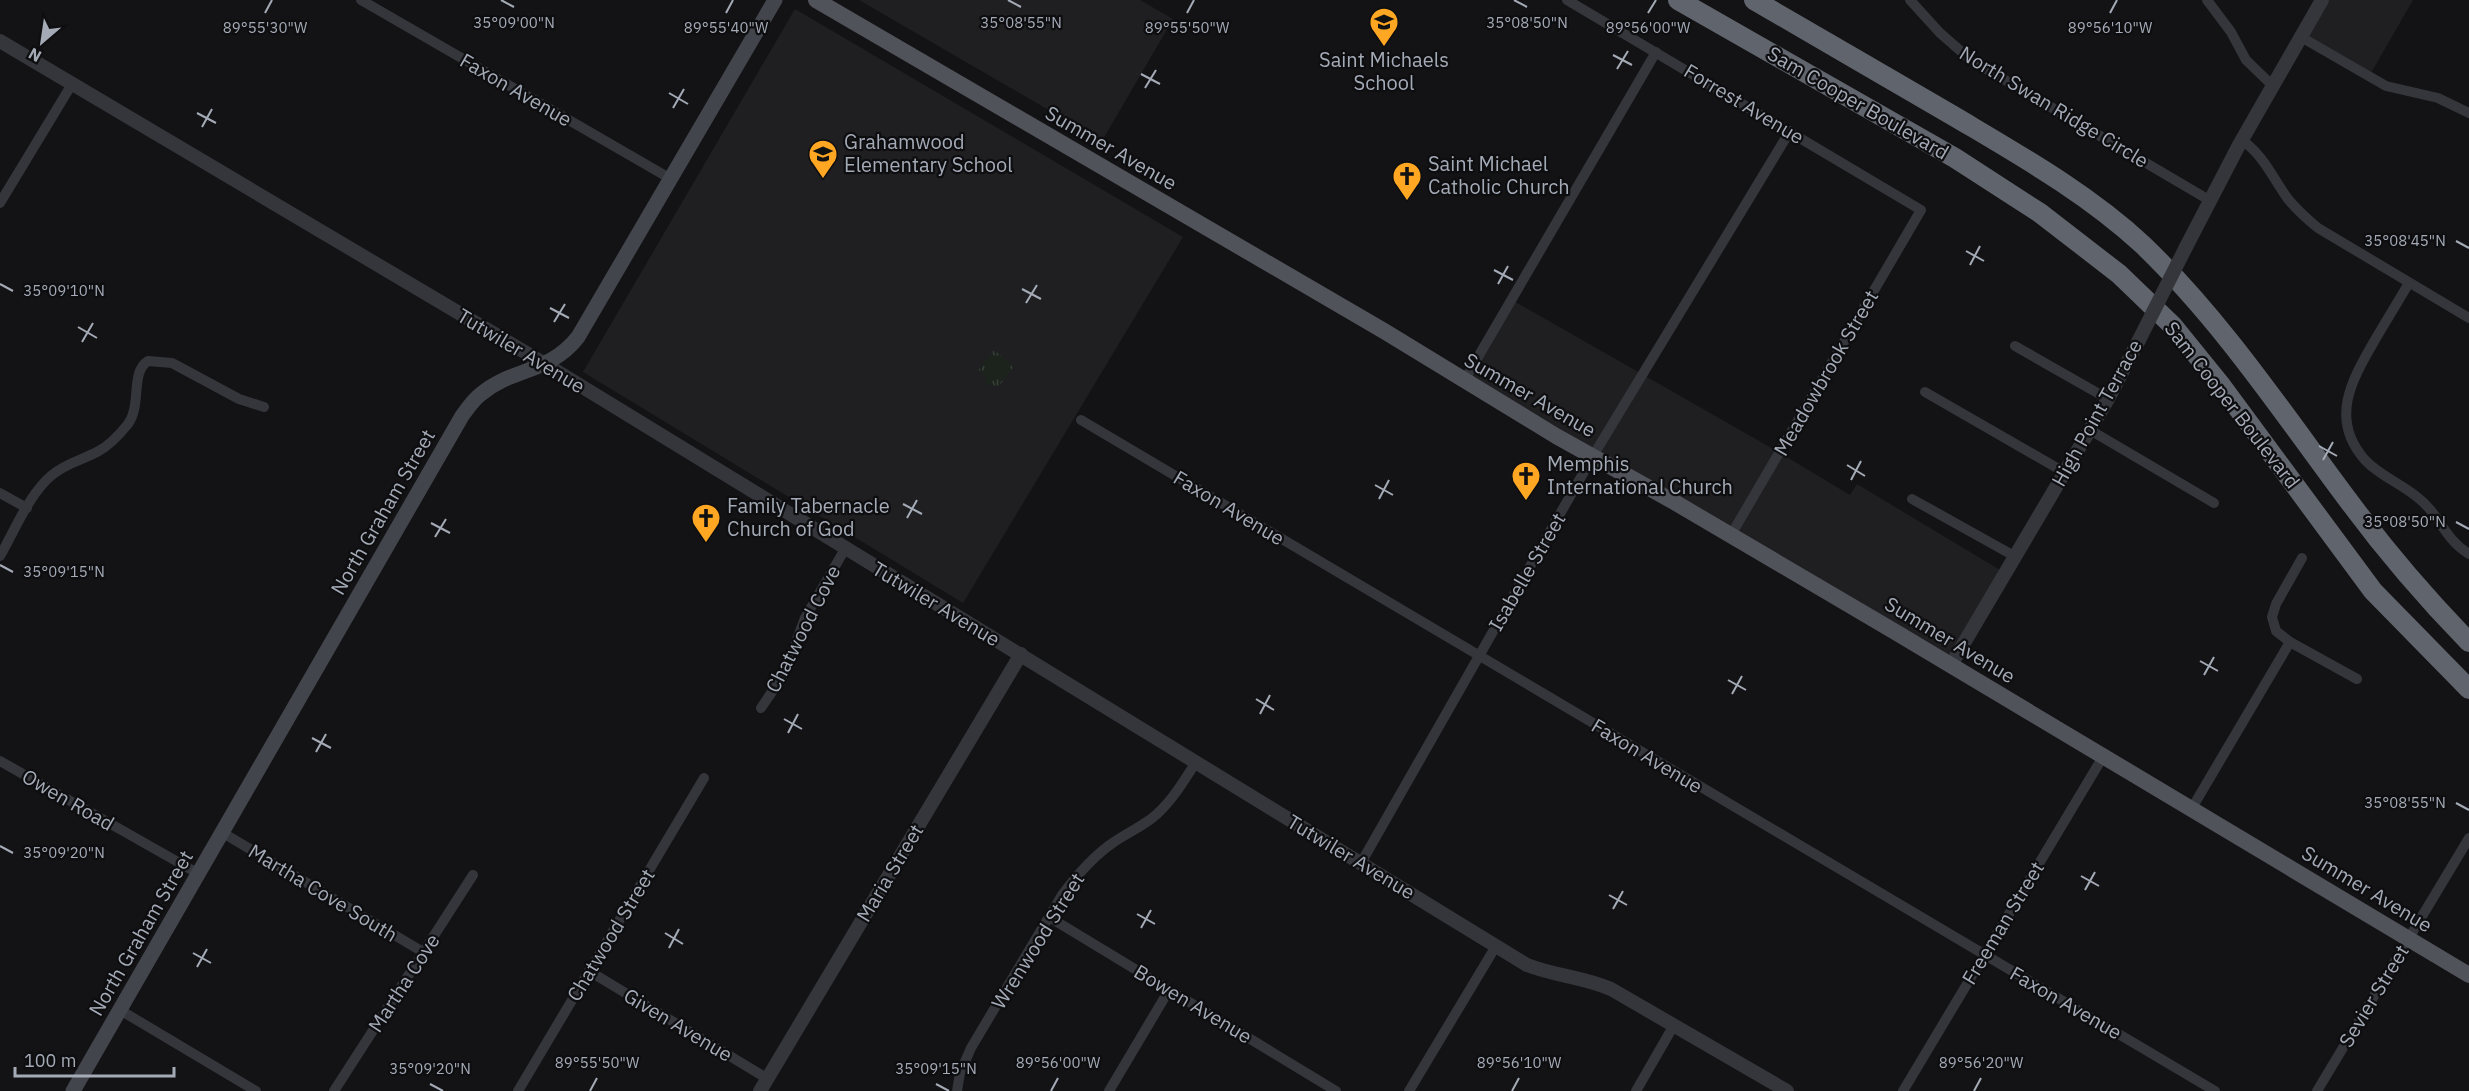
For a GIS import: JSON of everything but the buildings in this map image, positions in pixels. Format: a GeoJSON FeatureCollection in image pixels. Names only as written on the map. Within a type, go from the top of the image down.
{"type":"FeatureCollection","features":[{"type":"Feature","properties":{"kind":"highway","name":"Sam Cooper Boulevard"},"geometry":{"type":"LineString","coordinates":[[1678,0],[1954,158],[2040,213],[2119,274],[2173,326],[2220,384],[2373,591],[2469,689]]}},
{"type":"Feature","properties":{"kind":"highway","name":"Sam Cooper Boulevard"},"geometry":{"type":"LineString","coordinates":[[1754,0],[2042,169],[2142,245],[2200,306],[2251,368],[2350,502],[2433,605],[2469,642]]}},
{"type":"Feature","properties":{"kind":"highway"},"geometry":{"type":"LineString","coordinates":[[2373,591],[2444,679],[2469,703]]}},
{"type":"Feature","properties":{"kind":"highway"},"geometry":{"type":"LineString","coordinates":[[2433,605],[2469,634]]}},
{"type":"Feature","properties":{"kind":"main road","name":"North Graham Street"},"geometry":{"type":"LineString","coordinates":[[73,1091],[462,416],[482,393],[500,382],[559,357],[578,338],[776,0]]}},
{"type":"Feature","properties":{"kind":"main road","name":"Summer Avenue"},"geometry":{"type":"LineString","coordinates":[[816,0],[1374,325],[1464,381],[2104,755],[2469,975]]}},
{"type":"Feature","properties":{"kind":"street","name":"Faxon Avenue"},"geometry":{"type":"LineString","coordinates":[[362,0],[671,179]]}},
{"type":"Feature","properties":{"kind":"street","name":"Forrest Avenue"},"geometry":{"type":"LineString","coordinates":[[1567,0],[1921,210]]}},
{"type":"Feature","properties":{"kind":"street","name":"North Swan Ridge Circle"},"geometry":{"type":"LineString","coordinates":[[1910,0],[1940,33],[1971,60],[2209,200]]}},
{"type":"Feature","properties":{"kind":"street"},"geometry":{"type":"LineString","coordinates":[[2207,0],[2229,29],[2246,60],[2273,86]]}},
{"type":"Feature","properties":{"kind":"street","name":"High Point Terrace"},"geometry":{"type":"LineString","coordinates":[[1951,665],[2109,399],[2209,200],[2322,0]]}},
{"type":"Feature","properties":{"kind":"street"},"geometry":{"type":"LineString","coordinates":[[2301,37],[2386,86],[2438,98],[2469,113]]}},
{"type":"Feature","properties":{"kind":"street","name":"Tutwiler Avenue"},"geometry":{"type":"LineString","coordinates":[[0,41],[545,364],[1527,965],[1547,973],[1600,984],[1787,1091]]}},
{"type":"Feature","properties":{"kind":"street"},"geometry":{"type":"LineString","coordinates":[[1464,381],[1656,52]]}},
{"type":"Feature","properties":{"kind":"street"},"geometry":{"type":"LineString","coordinates":[[0,203],[72,84]]}},
{"type":"Feature","properties":{"kind":"street","name":"Isabelle Street"},"geometry":{"type":"LineString","coordinates":[[1361,863],[1593,456],[1790,131]]}},
{"type":"Feature","properties":{"kind":"street"},"geometry":{"type":"LineString","coordinates":[[2242,140],[2259,154],[2287,197],[2308,220],[2334,239],[2469,318]]}},
{"type":"Feature","properties":{"kind":"street","name":"Meadowbrook Street"},"geometry":{"type":"LineString","coordinates":[[1731,536],[1921,210]]}},
{"type":"Feature","properties":{"kind":"street"},"geometry":{"type":"LineString","coordinates":[[2409,283],[2350,386],[2347,415],[2349,431],[2355,446],[2369,464],[2380,474],[2419,497],[2433,513],[2448,538],[2469,554]]}},
{"type":"Feature","properties":{"kind":"street"},"geometry":{"type":"LineString","coordinates":[[2015,346],[2109,399]]}},
{"type":"Feature","properties":{"kind":"street"},"geometry":{"type":"LineString","coordinates":[[0,556],[27,508],[50,477],[65,466],[101,450],[127,425],[135,411],[139,371],[148,361],[158,360],[172,363],[239,399],[264,407]]}},
{"type":"Feature","properties":{"kind":"street"},"geometry":{"type":"LineString","coordinates":[[1925,392],[2064,472]]}},
{"type":"Feature","properties":{"kind":"street","name":"Faxon Avenue"},"geometry":{"type":"LineString","coordinates":[[1080,420],[2215,1091]]}},
{"type":"Feature","properties":{"kind":"street"},"geometry":{"type":"LineString","coordinates":[[2090,430],[2214,503]]}},
{"type":"Feature","properties":{"kind":"street"},"geometry":{"type":"LineString","coordinates":[[0,493],[27,508]]}},
{"type":"Feature","properties":{"kind":"street"},"geometry":{"type":"LineString","coordinates":[[1912,499],[2016,557]]}},
{"type":"Feature","properties":{"kind":"street","name":"Chatwood Cove"},"geometry":{"type":"LineString","coordinates":[[760,708],[784,674],[805,618],[845,549]]}},
{"type":"Feature","properties":{"kind":"street"},"geometry":{"type":"LineString","coordinates":[[2302,558],[2276,604],[2272,617],[2276,631],[2290,642],[2357,679]]}},
{"type":"Feature","properties":{"kind":"street"},"geometry":{"type":"LineString","coordinates":[[2192,808],[2290,642]]}},
{"type":"Feature","properties":{"kind":"street","name":"Maria Street"},"geometry":{"type":"LineString","coordinates":[[764,1085],[1021,654]]}},
{"type":"Feature","properties":{"kind":"street","name":"Freeman Street"},"geometry":{"type":"LineString","coordinates":[[1903,1091],[2104,755]]}},
{"type":"Feature","properties":{"kind":"street","name":"Owen Road"},"geometry":{"type":"LineString","coordinates":[[0,761],[199,874]]}},
{"type":"Feature","properties":{"kind":"street","name":"Wrenwood Street"},"geometry":{"type":"LineString","coordinates":[[957,1091],[960,1073],[971,1048],[1077,874],[1115,841],[1155,816],[1180,787],[1196,762]]}},
{"type":"Feature","properties":{"kind":"street","name":"Chatwood Street"},"geometry":{"type":"LineString","coordinates":[[518,1091],[704,778]]}},
{"type":"Feature","properties":{"kind":"street","name":"Martha Cove South"},"geometry":{"type":"LineString","coordinates":[[223,833],[423,952]]}},
{"type":"Feature","properties":{"kind":"street","name":"Sevier Street"},"geometry":{"type":"LineString","coordinates":[[2317,1091],[2469,838]]}},
{"type":"Feature","properties":{"kind":"street","name":"Martha Cove"},"geometry":{"type":"LineString","coordinates":[[334,1091],[473,875]]}},
{"type":"Feature","properties":{"kind":"street","name":"Bowen Avenue"},"geometry":{"type":"LineString","coordinates":[[1049,917],[1336,1091]]}},
{"type":"Feature","properties":{"kind":"street"},"geometry":{"type":"LineString","coordinates":[[1408,1091],[1496,946]]}},
{"type":"Feature","properties":{"kind":"street","name":"Given Avenue"},"geometry":{"type":"LineString","coordinates":[[589,971],[764,1085]]}},
{"type":"Feature","properties":{"kind":"street"},"geometry":{"type":"LineString","coordinates":[[1109,1091],[1169,990]]}},
{"type":"Feature","properties":{"kind":"street"},"geometry":{"type":"LineString","coordinates":[[120,1010],[256,1091]]}},
{"type":"Feature","properties":{"kind":"street"},"geometry":{"type":"LineString","coordinates":[[1636,1091],[1674,1025]]}},
{"type":"Feature","properties":{"kind":"shaded area"},"geometry":{"type":"Polygon","coordinates":[[[859,0],[1140,0],[1173,19],[1102,141],[859,0]]]}},
{"type":"Feature","properties":{"kind":"shaded area"},"geometry":{"type":"Polygon","coordinates":[[[2322,0],[2413,0],[2371,73],[2301,37],[2322,0]]]}},
{"type":"Feature","properties":{"kind":"shaded area"},"geometry":{"type":"Polygon","coordinates":[[[795,9],[1183,237],[963,603],[583,372],[795,9]]]}},
{"type":"Feature","properties":{"kind":"shaded area"},"geometry":{"type":"Polygon","coordinates":[[[1512,300],[1850,495],[1857,484],[2005,573],[1951,665],[1464,381],[1512,300]]]}},
{"type":"Feature","properties":{"kind":"green space"},"geometry":{"type":"Polygon","coordinates":[[[994,350],[1014,366],[999,386],[987,385],[985,376],[978,371],[994,350]]]}},
{"type":"Feature","properties":{"kind":"place","name":"Saint Michaels School"},"geometry":{"type":"Point","coordinates":[1384,48]}},
{"type":"Feature","properties":{"kind":"place","name":"Grahamwood Elementary School"},"geometry":{"type":"Point","coordinates":[823,180]}},
{"type":"Feature","properties":{"kind":"place","name":"Saint Michael Catholic Church"},"geometry":{"type":"Point","coordinates":[1407,202]}},
{"type":"Feature","properties":{"kind":"place","name":"Memphis International Church"},"geometry":{"type":"Point","coordinates":[1526,502]}},
{"type":"Feature","properties":{"kind":"place","name":"Family Tabernacle Church of God"},"geometry":{"type":"Point","coordinates":[706,544]}}]}
